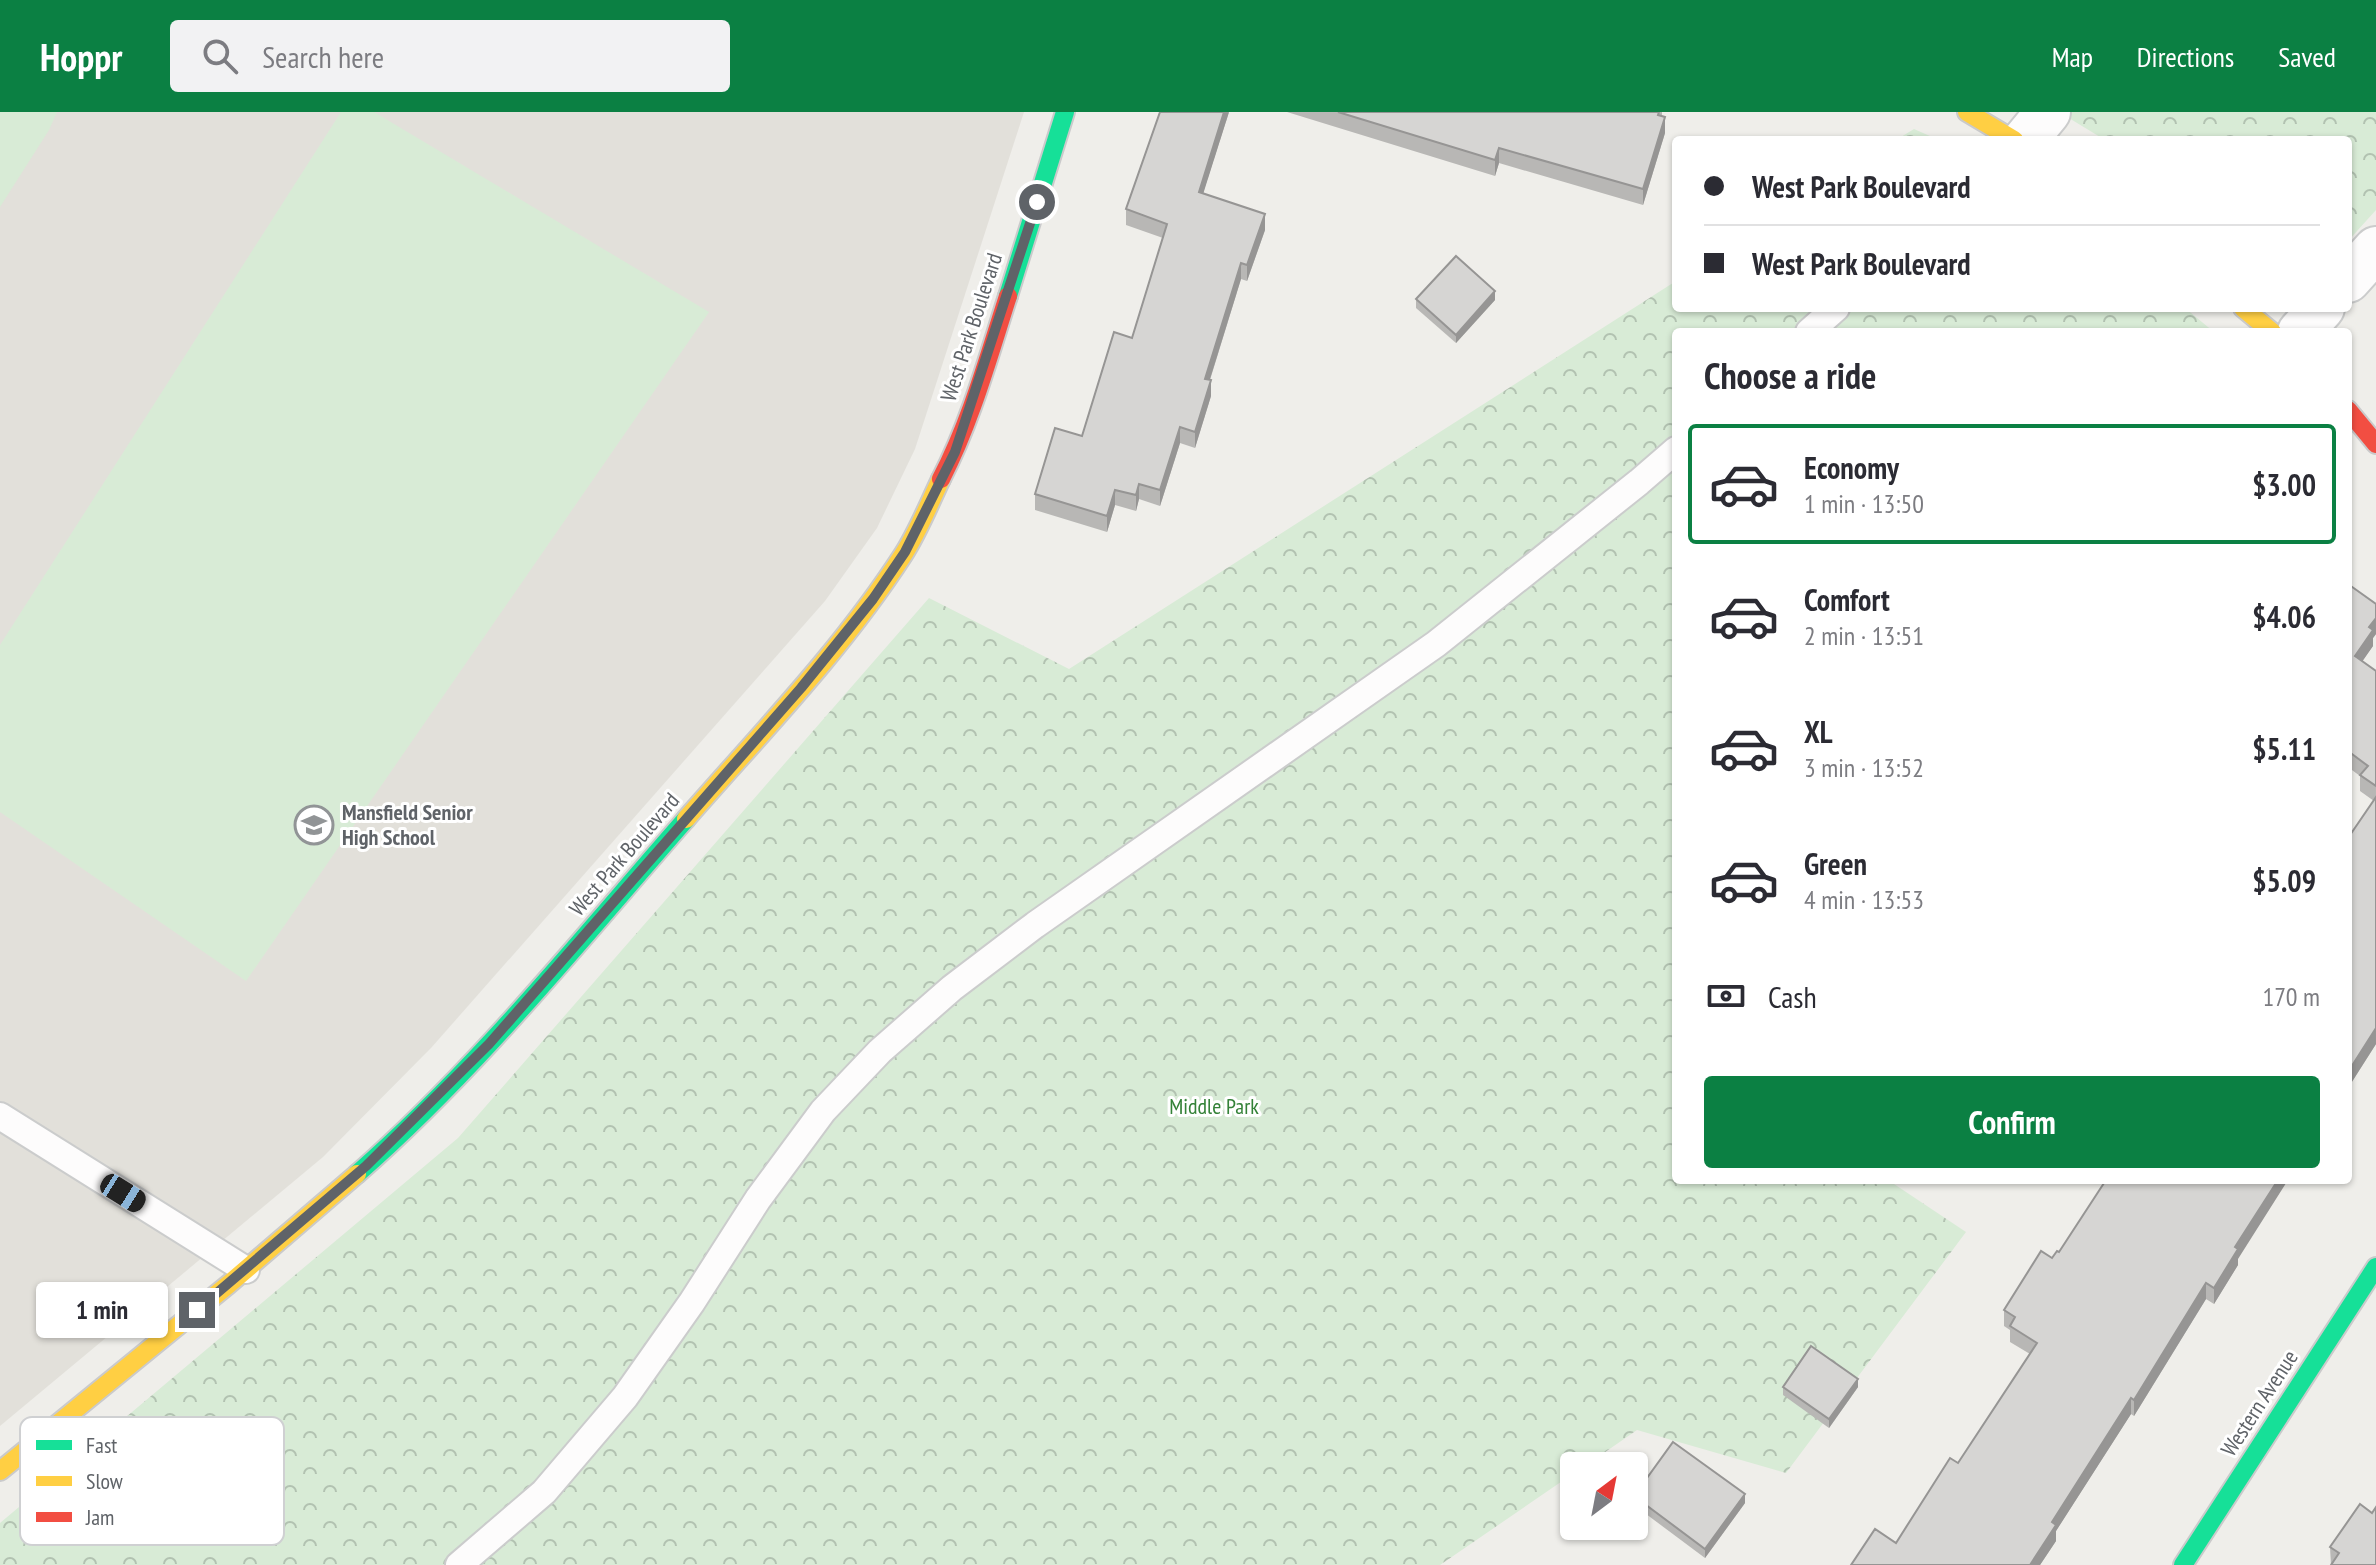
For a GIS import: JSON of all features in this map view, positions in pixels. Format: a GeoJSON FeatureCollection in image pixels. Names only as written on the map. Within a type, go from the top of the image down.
{"type":"FeatureCollection","features":[{"type":"Feature","properties":{"kind":"street","name":"West Park Boulevard"},"geometry":{"type":"LineString","coordinates":[[66,1417],[246,1270],[366,1166],[489,1044],[801,688],[873,599],[905,552],[955,452],[981,381],[1065,112]]}},
{"type":"Feature","properties":{"kind":"street"},"geometry":{"type":"LineString","coordinates":[[1967,112],[2007,136]]}},
{"type":"Feature","properties":{"kind":"street"},"geometry":{"type":"LineString","coordinates":[[2028,136],[2048,112]]}},
{"type":"Feature","properties":{"kind":"street"},"geometry":{"type":"LineString","coordinates":[[2352,276],[2376,249]]}},
{"type":"Feature","properties":{"kind":"street"},"geometry":{"type":"LineString","coordinates":[[2248,312],[2267,328]]}},
{"type":"Feature","properties":{"kind":"street"},"geometry":{"type":"LineString","coordinates":[[2304,328],[2318,312]]}},
{"type":"Feature","properties":{"kind":"street"},"geometry":{"type":"LineString","coordinates":[[2352,415],[2376,444]]}},
{"type":"Feature","properties":{"kind":"street","name":"Western Avenue"},"geometry":{"type":"LineString","coordinates":[[2183,1565],[2376,1267]]}},
{"type":"Feature","properties":{"kind":"street","name":"West Park Boulevard"},"geometry":{"type":"LineString","coordinates":[[0,1471],[20,1455]]}},
{"type":"Feature","properties":{"kind":"lane"},"geometry":{"type":"LineString","coordinates":[[1814,328],[1832,312]]}},
{"type":"Feature","properties":{"kind":"lane"},"geometry":{"type":"LineString","coordinates":[[459,1565],[544,1492],[625,1397],[692,1302],[758,1199],[823,1111],[880,1051],[952,988],[1035,925],[1436,644],[1672,453]]}},
{"type":"Feature","properties":{"kind":"lane"},"geometry":{"type":"LineString","coordinates":[[0,1116],[246,1270]]}},
{"type":"Feature","properties":{"kind":"shaded area","name":"Mansfield Senior High School"},"geometry":{"type":"Polygon","coordinates":[[[0,112],[1024,112],[915,449],[877,528],[825,601],[431,1048],[323,1157],[0,1426],[0,112]]]}},
{"type":"Feature","properties":{"kind":"green space"},"geometry":{"type":"Polygon","coordinates":[[[0,112],[57,112],[49,130],[0,207],[0,112]]]}},
{"type":"Feature","properties":{"kind":"green space"},"geometry":{"type":"Polygon","coordinates":[[[341,112],[374,112],[709,312],[246,981],[0,812],[0,645],[341,112]]]}},
{"type":"Feature","properties":{"kind":"green space"},"geometry":{"type":"Polygon","coordinates":[[[2059,112],[2376,112],[2376,210],[2352,237],[2352,136],[2098,136],[2059,112]]]}},
{"type":"Feature","properties":{"kind":"green space"},"geometry":{"type":"Polygon","coordinates":[[[1914,129],[1930,136],[1903,136],[1914,129]]]}},
{"type":"Feature","properties":{"kind":"green space","name":"Middle Park"},"geometry":{"type":"Polygon","coordinates":[[[1672,284],[1672,312],[2190,312],[2209,328],[1672,328],[1672,1184],[1894,1184],[1966,1232],[1786,1473],[1637,1430],[1605,1452],[1560,1452],[1560,1483],[1440,1565],[0,1565],[0,1523],[20,1506],[20,1545],[284,1545],[284,1417],[126,1417],[458,1138],[929,598],[1069,669],[1672,284]]]}},
{"type":"Feature","properties":{"kind":"building"},"geometry":{"type":"Polygon","coordinates":[[[1160,112],[1224,112],[1199,192],[1265,214],[1247,265],[1241,263],[1205,379],[1211,380],[1195,432],[1180,427],[1160,490],[1139,484],[1136,495],[1115,490],[1107,516],[1035,494],[1055,428],[1082,436],[1114,332],[1132,338],[1167,224],[1126,209],[1160,112]]]}},
{"type":"Feature","properties":{"kind":"building"},"geometry":{"type":"Polygon","coordinates":[[[1338,112],[1659,112],[1658,115],[1665,117],[1643,189],[1499,148],[1495,160],[1338,112]]]}},
{"type":"Feature","properties":{"kind":"building"},"geometry":{"type":"Polygon","coordinates":[[[1456,256],[1495,291],[1456,335],[1416,299],[1456,256]]]}},
{"type":"Feature","properties":{"kind":"building"},"geometry":{"type":"Polygon","coordinates":[[[2352,587],[2376,604],[2376,618],[2369,627],[2373,630],[2355,656],[2376,671],[2376,786],[2360,775],[2368,766],[2352,754],[2352,587]]]}},
{"type":"Feature","properties":{"kind":"building"},"geometry":{"type":"Polygon","coordinates":[[[2376,797],[2376,1028],[2352,1066],[2352,832],[2376,797]]]}},
{"type":"Feature","properties":{"kind":"building"},"geometry":{"type":"Polygon","coordinates":[[[2103,1184],[2275,1184],[2235,1247],[2238,1249],[2214,1288],[2206,1283],[2134,1400],[2131,1398],[2052,1522],[2056,1525],[2030,1565],[1851,1565],[1875,1529],[1896,1543],[1950,1458],[1958,1463],[2037,1343],[2010,1326],[2015,1317],[2004,1310],[2041,1251],[2052,1258],[2103,1184]]]}},
{"type":"Feature","properties":{"kind":"building"},"geometry":{"type":"Polygon","coordinates":[[[1811,1346],[1858,1379],[1829,1419],[1783,1387],[1811,1346]]]}},
{"type":"Feature","properties":{"kind":"building"},"geometry":{"type":"Polygon","coordinates":[[[1673,1442],[1745,1494],[1705,1549],[1648,1506],[1648,1477],[1673,1442]]]}},
{"type":"Feature","properties":{"kind":"building"},"geometry":{"type":"Polygon","coordinates":[[[2360,1504],[2372,1513],[2376,1507],[2376,1565],[2331,1565],[2339,1553],[2330,1547],[2360,1504]]]}},
{"type":"Feature","properties":{"kind":"traffic: fast"},"geometry":{"type":"LineString","coordinates":[[1008,296],[1065,112]]}},
{"type":"Feature","properties":{"kind":"traffic: fast"},"geometry":{"type":"LineString","coordinates":[[357,1174],[445,1091],[486,1047],[686,819]]}},
{"type":"Feature","properties":{"kind":"traffic: fast"},"geometry":{"type":"LineString","coordinates":[[2183,1565],[2376,1267]]}},
{"type":"Feature","properties":{"kind":"traffic: slow"},"geometry":{"type":"LineString","coordinates":[[1967,112],[2007,136]]}},
{"type":"Feature","properties":{"kind":"traffic: slow"},"geometry":{"type":"LineString","coordinates":[[2248,312],[2267,328]]}},
{"type":"Feature","properties":{"kind":"traffic: slow"},"geometry":{"type":"LineString","coordinates":[[686,819],[853,625],[908,546],[941,479]]}},
{"type":"Feature","properties":{"kind":"traffic: slow"},"geometry":{"type":"LineString","coordinates":[[66,1417],[357,1174]]}},
{"type":"Feature","properties":{"kind":"traffic: slow"},"geometry":{"type":"LineString","coordinates":[[0,1471],[20,1455]]}},
{"type":"Feature","properties":{"kind":"traffic: jam"},"geometry":{"type":"LineString","coordinates":[[941,479],[970,412],[1008,296]]}},
{"type":"Feature","properties":{"kind":"traffic: jam"},"geometry":{"type":"LineString","coordinates":[[2352,415],[2376,444]]}},
{"type":"Feature","properties":{"kind":"place","name":"Mansfield Senior High School"},"geometry":{"type":"Point","coordinates":[314,825]}},
{"type":"Feature","properties":{"kind":"route"},"geometry":{"type":"LineString","coordinates":[[197,1310],[366,1166],[489,1044],[801,688],[873,599],[905,552],[955,452],[981,381],[1037,202]]}}]}
